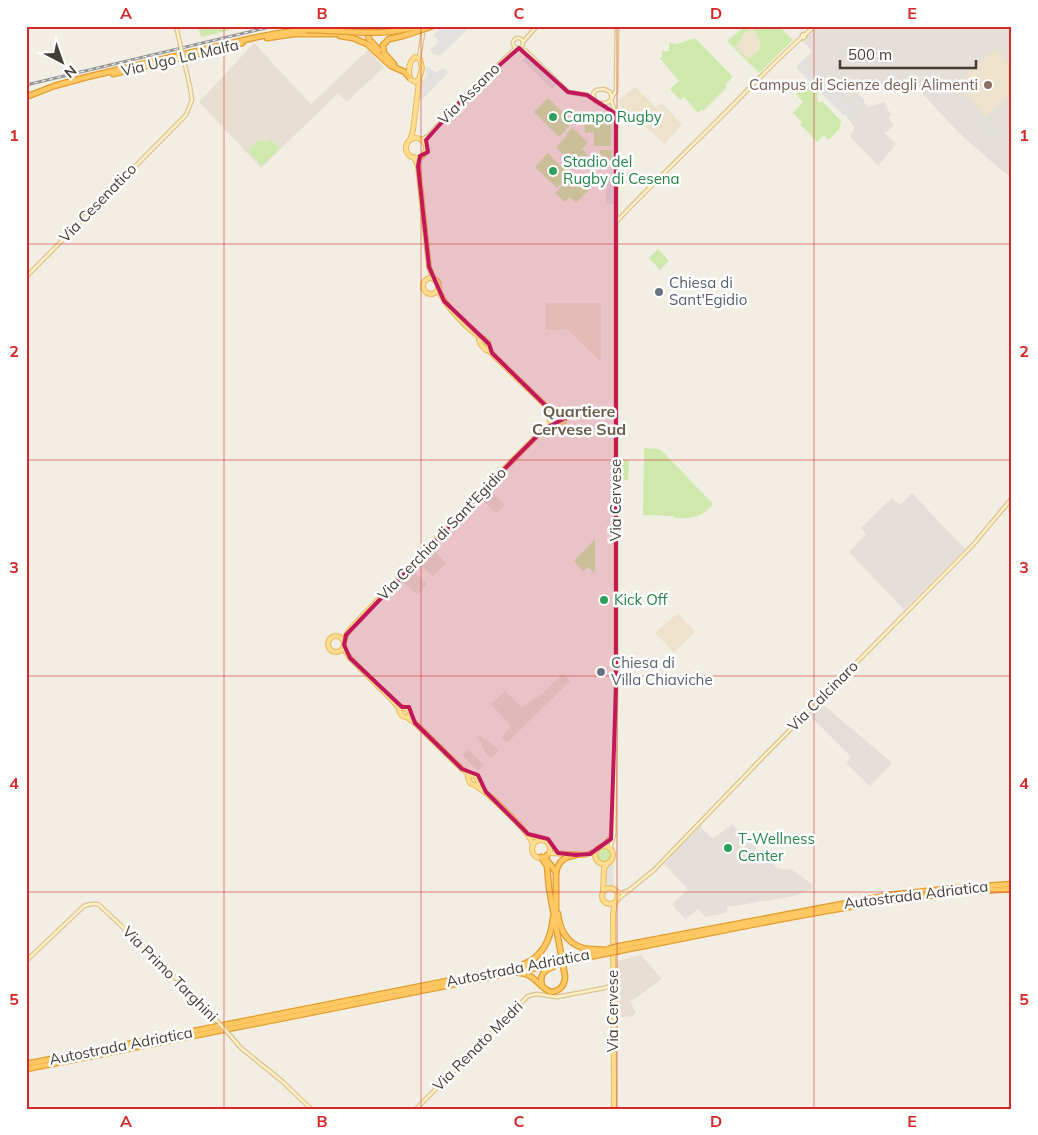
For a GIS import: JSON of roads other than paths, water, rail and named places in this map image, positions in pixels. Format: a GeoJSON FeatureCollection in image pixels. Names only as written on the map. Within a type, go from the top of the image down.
{"type":"FeatureCollection","features":[{"type":"Feature","properties":{"kind":"highway"},"geometry":{"type":"LineString","coordinates":[[306,30],[325,27],[340,28],[344,26]]}},
{"type":"Feature","properties":{"kind":"highway"},"geometry":{"type":"LineString","coordinates":[[365,26],[372,43],[401,70]]}},
{"type":"Feature","properties":{"kind":"highway"},"geometry":{"type":"LineString","coordinates":[[318,30],[376,30],[379,26]]}},
{"type":"Feature","properties":{"kind":"highway"},"geometry":{"type":"LineString","coordinates":[[390,26],[396,28],[407,26]]}},
{"type":"Feature","properties":{"kind":"highway","name":"Via Ugo La Malfa"},"geometry":{"type":"LineString","coordinates":[[26,98],[54,86],[87,77],[278,32],[306,30],[370,33],[394,32],[418,26]]}},
{"type":"Feature","properties":{"kind":"highway","name":"Via Ugo La Malfa"},"geometry":{"type":"LineString","coordinates":[[26,98],[58,87],[264,38],[294,34],[392,35],[426,26]]}},
{"type":"Feature","properties":{"kind":"highway"},"geometry":{"type":"LineString","coordinates":[[394,64],[384,53],[383,45],[389,38],[404,36],[434,26]]}},
{"type":"Feature","properties":{"kind":"highway"},"geometry":{"type":"LineString","coordinates":[[327,34],[360,40],[374,49],[391,66],[407,73],[409,77]]}},
{"type":"Feature","properties":{"kind":"highway"},"geometry":{"type":"LineString","coordinates":[[401,70],[409,67]]}},
{"type":"Feature","properties":{"kind":"highway"},"geometry":{"type":"LineString","coordinates":[[548,854],[548,861],[556,872]]}},
{"type":"Feature","properties":{"kind":"highway"},"geometry":{"type":"LineString","coordinates":[[556,922],[556,872],[562,859],[576,855]]}},
{"type":"Feature","properties":{"kind":"highway"},"geometry":{"type":"LineString","coordinates":[[479,979],[491,979],[523,973],[534,978],[551,992],[563,986],[565,979],[547,866],[541,857]]}},
{"type":"Feature","properties":{"kind":"highway","name":"Autostrada Adriatica"},"geometry":{"type":"LineString","coordinates":[[620,949],[890,895],[1012,884]]}},
{"type":"Feature","properties":{"kind":"highway","name":"Autostrada Adriatica"},"geometry":{"type":"LineString","coordinates":[[26,1064],[479,979],[608,951],[852,905],[952,892],[1012,889]]}},
{"type":"Feature","properties":{"kind":"highway"},"geometry":{"type":"LineString","coordinates":[[557,907],[559,922],[568,940],[583,948],[608,951]]}},
{"type":"Feature","properties":{"kind":"highway"},"geometry":{"type":"LineString","coordinates":[[502,971],[529,962],[541,953],[551,931],[554,913]]}},
{"type":"Feature","properties":{"kind":"highway","name":"Autostrada Adriatica"},"geometry":{"type":"LineString","coordinates":[[568,960],[597,956],[608,951]]}},
{"type":"Feature","properties":{"kind":"highway"},"geometry":{"type":"LineString","coordinates":[[544,988],[541,980],[543,973],[556,963]]}},
{"type":"Feature","properties":{"kind":"highway","name":"Autostrada Adriatica"},"geometry":{"type":"LineString","coordinates":[[463,981],[502,971],[556,963]]}},
{"type":"Feature","properties":{"kind":"highway","name":"Autostrada Adriatica"},"geometry":{"type":"LineString","coordinates":[[26,1069],[452,983]]}},
{"type":"Feature","properties":{"kind":"main road"},"geometry":{"type":"LineString","coordinates":[[176,26],[192,100],[185,114]]}},
{"type":"Feature","properties":{"kind":"main road"},"geometry":{"type":"LineString","coordinates":[[523,43],[537,26]]}},
{"type":"Feature","properties":{"kind":"main road"},"geometry":{"type":"LineString","coordinates":[[604,104],[612,99],[616,87],[617,26]]}},
{"type":"Feature","properties":{"kind":"main road"},"geometry":{"type":"LineString","coordinates":[[617,222],[689,146],[814,26]]}},
{"type":"Feature","properties":{"kind":"main road"},"geometry":{"type":"LineString","coordinates":[[418,166],[414,157],[409,154],[407,145],[413,133],[417,90],[422,68],[419,52],[423,33]]}},
{"type":"Feature","properties":{"kind":"main road"},"geometry":{"type":"LineString","coordinates":[[528,36],[514,39],[512,44],[526,51],[568,92],[582,94],[614,110]]}},
{"type":"Feature","properties":{"kind":"main road"},"geometry":{"type":"LineString","coordinates":[[519,38],[526,51]]}},
{"type":"Feature","properties":{"kind":"main road","name":"Via Assano"},"geometry":{"type":"LineString","coordinates":[[425,144],[428,136],[466,95],[523,43]]}},
{"type":"Feature","properties":{"kind":"main road","name":"Via Assano"},"geometry":{"type":"LineString","coordinates":[[510,53],[512,44]]}},
{"type":"Feature","properties":{"kind":"main road"},"geometry":{"type":"LineString","coordinates":[[417,90],[409,77],[409,67],[419,52]]}},
{"type":"Feature","properties":{"kind":"main road"},"geometry":{"type":"LineString","coordinates":[[415,57],[420,59]]}},
{"type":"Feature","properties":{"kind":"main road"},"geometry":{"type":"LineString","coordinates":[[413,82],[419,79]]}},
{"type":"Feature","properties":{"kind":"main road"},"geometry":{"type":"LineString","coordinates":[[185,114],[192,100],[190,87]]}},
{"type":"Feature","properties":{"kind":"main road"},"geometry":{"type":"LineString","coordinates":[[582,94],[600,89],[611,91],[616,87]]}},
{"type":"Feature","properties":{"kind":"main road"},"geometry":{"type":"LineString","coordinates":[[608,90],[612,99]]}},
{"type":"Feature","properties":{"kind":"main road"},"geometry":{"type":"LineString","coordinates":[[594,100],[593,94],[595,91]]}},
{"type":"Feature","properties":{"kind":"main road"},"geometry":{"type":"LineString","coordinates":[[189,106],[191,92]]}},
{"type":"Feature","properties":{"kind":"main road","name":"Via Cervese"},"geometry":{"type":"LineString","coordinates":[[611,850],[614,832],[616,687],[615,363],[617,222],[616,114],[612,99]]}},
{"type":"Feature","properties":{"kind":"main road","name":"Via Cesenatico"},"geometry":{"type":"LineString","coordinates":[[26,276],[185,114]]}},
{"type":"Feature","properties":{"kind":"main road"},"geometry":{"type":"LineString","coordinates":[[413,133],[425,144],[425,152],[420,156],[414,157]]}},
{"type":"Feature","properties":{"kind":"main road","name":"Via Assano"},"geometry":{"type":"LineString","coordinates":[[419,139],[428,136]]}},
{"type":"Feature","properties":{"kind":"main road"},"geometry":{"type":"LineString","coordinates":[[410,140],[419,139]]}},
{"type":"Feature","properties":{"kind":"main road"},"geometry":{"type":"LineString","coordinates":[[420,156],[418,166],[429,267],[444,301]]}},
{"type":"Feature","properties":{"kind":"main road"},"geometry":{"type":"LineString","coordinates":[[429,267],[424,290],[444,301],[473,332],[482,347],[490,350],[548,408],[561,411],[565,418],[560,424],[554,424],[544,430]]}},
{"type":"Feature","properties":{"kind":"main road"},"geometry":{"type":"LineString","coordinates":[[425,282],[429,279],[434,280]]}},
{"type":"Feature","properties":{"kind":"main road"},"geometry":{"type":"LineString","coordinates":[[432,294],[438,288]]}},
{"type":"Feature","properties":{"kind":"main road"},"geometry":{"type":"LineString","coordinates":[[473,332],[488,343],[490,350]]}},
{"type":"Feature","properties":{"kind":"main road"},"geometry":{"type":"LineString","coordinates":[[479,342],[480,339],[484,339]]}},
{"type":"Feature","properties":{"kind":"main road"},"geometry":{"type":"LineString","coordinates":[[548,408],[554,424]]}},
{"type":"Feature","properties":{"kind":"main road"},"geometry":{"type":"LineString","coordinates":[[544,430],[554,410]]}},
{"type":"Feature","properties":{"kind":"main road","name":"Via Cerchia di Sant'Egidio"},"geometry":{"type":"LineString","coordinates":[[344,643],[346,635],[351,628],[407,572],[496,477],[544,430]]}},
{"type":"Feature","properties":{"kind":"main road","name":"Via Calcinaro"},"geometry":{"type":"LineString","coordinates":[[616,902],[654,870],[768,752],[973,546],[1012,498]]}},
{"type":"Feature","properties":{"kind":"main road"},"geometry":{"type":"LineString","coordinates":[[350,658],[330,650],[328,644],[330,638],[338,636],[351,628]]}},
{"type":"Feature","properties":{"kind":"main road"},"geometry":{"type":"LineString","coordinates":[[338,636],[344,643],[345,651],[350,658],[393,701],[401,708],[408,709],[409,716],[469,776],[470,783],[477,784],[528,834],[539,840],[546,841],[558,853]]}},
{"type":"Feature","properties":{"kind":"main road"},"geometry":{"type":"LineString","coordinates":[[337,652],[342,650],[344,643]]}},
{"type":"Feature","properties":{"kind":"main road"},"geometry":{"type":"LineString","coordinates":[[401,708],[402,715],[409,716]]}},
{"type":"Feature","properties":{"kind":"main road"},"geometry":{"type":"LineString","coordinates":[[469,776],[476,777],[477,784]]}},
{"type":"Feature","properties":{"kind":"main road"},"geometry":{"type":"LineString","coordinates":[[585,855],[603,846],[611,839],[614,832]]}},
{"type":"Feature","properties":{"kind":"main road"},"geometry":{"type":"LineString","coordinates":[[528,834],[534,853],[541,857],[558,853],[585,855],[596,858],[600,862],[605,883],[610,888],[622,892],[630,890]]}},
{"type":"Feature","properties":{"kind":"main road"},"geometry":{"type":"LineString","coordinates":[[533,845],[539,840]]}},
{"type":"Feature","properties":{"kind":"main road"},"geometry":{"type":"LineString","coordinates":[[603,846],[611,850],[612,857],[604,868],[602,900],[608,904],[616,902],[618,896],[616,891]]}},
{"type":"Feature","properties":{"kind":"main road"},"geometry":{"type":"LineString","coordinates":[[548,854],[550,847]]}},
{"type":"Feature","properties":{"kind":"main road"},"geometry":{"type":"LineString","coordinates":[[596,851],[596,858]]}},
{"type":"Feature","properties":{"kind":"main road"},"geometry":{"type":"LineString","coordinates":[[600,862],[608,863]]}},
{"type":"Feature","properties":{"kind":"main road"},"geometry":{"type":"LineString","coordinates":[[603,891],[610,888]]}},
{"type":"Feature","properties":{"kind":"main road","name":"Via Cervese"},"geometry":{"type":"LineString","coordinates":[[614,1109],[613,914],[616,902]]}},
{"type":"Feature","properties":{"kind":"main road","name":"Via Primo Targhini"},"geometry":{"type":"LineString","coordinates":[[26,961],[84,906],[98,904],[159,961],[241,1048],[283,1082],[311,1109]]}},
{"type":"Feature","properties":{"kind":"main road","name":"Via Cervese"},"geometry":{"type":"LineString","coordinates":[[608,904],[613,914]]}},
{"type":"Feature","properties":{"kind":"main road"},"geometry":{"type":"LineString","coordinates":[[604,988],[610,986],[613,980]]}},
{"type":"Feature","properties":{"kind":"main road","name":"Via Renato Medri"},"geometry":{"type":"LineString","coordinates":[[416,1109],[528,996],[537,994],[557,997],[604,988],[613,990]]}},
{"type":"Feature","properties":{"kind":"railway"},"geometry":{"type":"LineString","coordinates":[[26,85],[274,26]]}},
{"type":"Feature","properties":{"kind":"place","name":"Campus di Scienze degli Alimenti"},"geometry":{"type":"Point","coordinates":[988,85]}},
{"type":"Feature","properties":{"kind":"place","name":"Campo Rugby"},"geometry":{"type":"Point","coordinates":[553,117]}},
{"type":"Feature","properties":{"kind":"place","name":"Stadio del Rugby di Cesena"},"geometry":{"type":"Point","coordinates":[553,171]}},
{"type":"Feature","properties":{"kind":"place","name":"Chiesa di Sant'Egidio"},"geometry":{"type":"Point","coordinates":[659,292]}},
{"type":"Feature","properties":{"kind":"place","name":"Kick Off"},"geometry":{"type":"Point","coordinates":[604,600]}},
{"type":"Feature","properties":{"kind":"place","name":"Chiesa di Villa Chiaviche"},"geometry":{"type":"Point","coordinates":[601,672]}},
{"type":"Feature","properties":{"kind":"place","name":"T-Wellness Center"},"geometry":{"type":"Point","coordinates":[728,848]}},
{"type":"Feature","properties":{"kind":"district","name":"Quartiere Cervese Sud"},"geometry":{"type":"Point","coordinates":[579,420]}}]}
